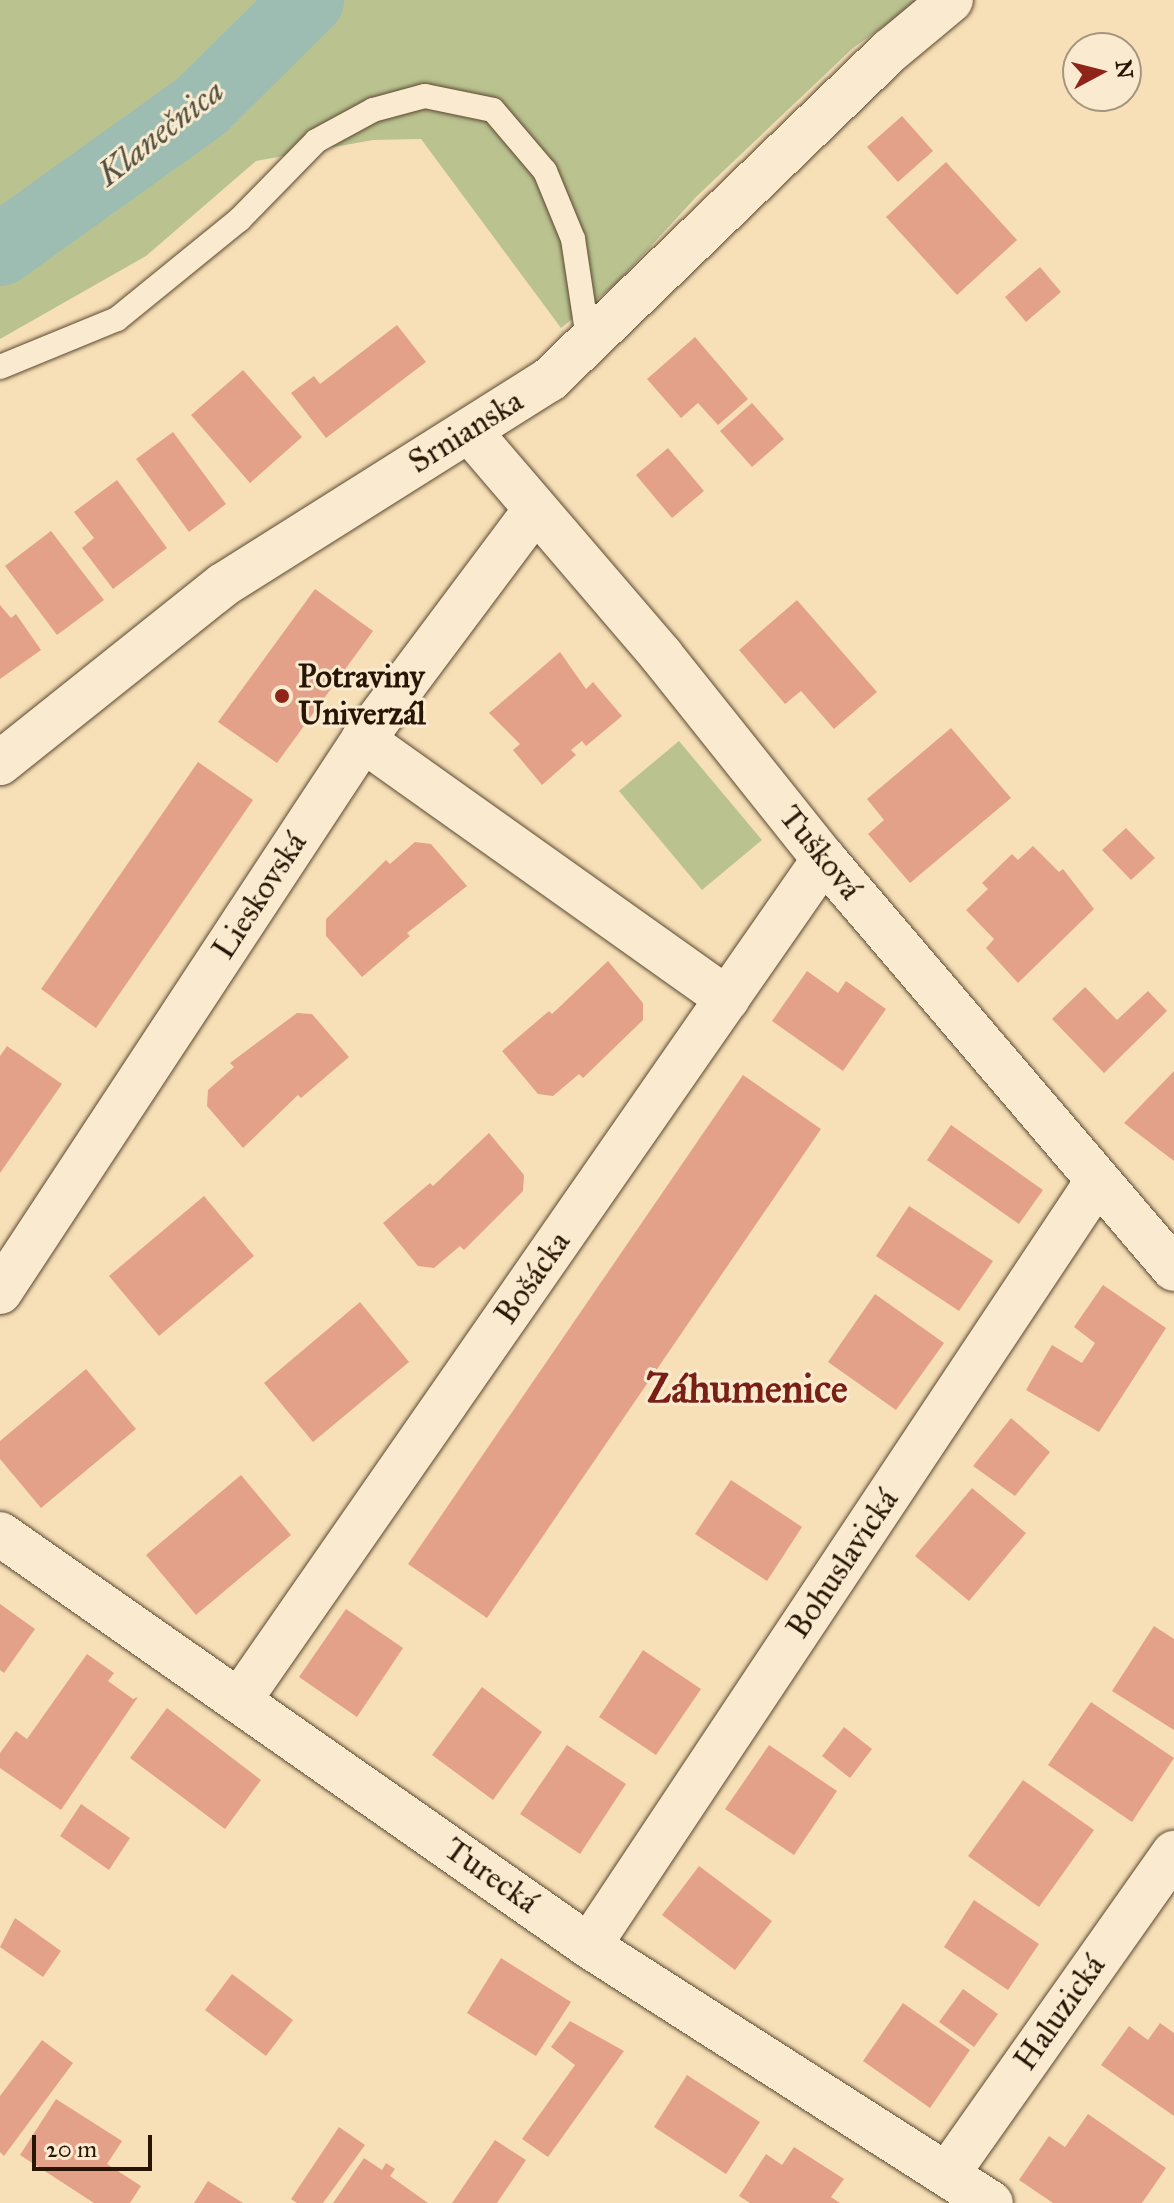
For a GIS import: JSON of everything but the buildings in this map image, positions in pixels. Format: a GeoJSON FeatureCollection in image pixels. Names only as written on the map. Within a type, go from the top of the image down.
{"type":"FeatureCollection","features":[{"type":"Feature","properties":{"kind":"street","name":"Srnianska"},"geometry":{"type":"LineString","coordinates":[[0,763],[223,585],[549,380],[589,345],[891,50],[951,0]]}},
{"type":"Feature","properties":{"kind":"street","name":"Tušková"},"geometry":{"type":"LineString","coordinates":[[470,432],[661,655],[824,859],[1096,1183],[1174,1269]]}},
{"type":"Feature","properties":{"kind":"street","name":"Lieskovská"},"geometry":{"type":"LineString","coordinates":[[0,1292],[363,740],[535,510]]}},
{"type":"Feature","properties":{"kind":"street"},"geometry":{"type":"LineString","coordinates":[[363,740],[727,999]]}},
{"type":"Feature","properties":{"kind":"street","name":"Bošácka"},"geometry":{"type":"LineString","coordinates":[[241,1698],[824,859]]}},
{"type":"Feature","properties":{"kind":"street","name":"Bohuslavická"},"geometry":{"type":"LineString","coordinates":[[589,1946],[1096,1183]]}},
{"type":"Feature","properties":{"kind":"street","name":"Turecká"},"geometry":{"type":"LineString","coordinates":[[0,1534],[241,1698],[589,1946],[991,2203]]}},
{"type":"Feature","properties":{"kind":"street","name":"Haluzická"},"geometry":{"type":"LineString","coordinates":[[948,2173],[1174,1853]]}},
{"type":"Feature","properties":{"kind":"lane"},"geometry":{"type":"LineString","coordinates":[[0,367],[117,319],[239,220],[316,141],[373,110],[425,96],[493,110],[545,171],[573,239],[589,345]]}},
{"type":"Feature","properties":{"kind":"green space"},"geometry":{"type":"Polygon","coordinates":[[[0,0],[921,0],[853,48],[697,196],[617,283],[561,328],[421,139],[373,140],[256,161],[146,256],[0,339],[0,0]]]}},
{"type":"Feature","properties":{"kind":"green space"},"geometry":{"type":"Polygon","coordinates":[[[679,741],[762,840],[702,890],[619,791],[679,741]]]}},
{"type":"Feature","properties":{"kind":"waterway","name":"Klanečnica"},"geometry":{"type":"LineString","coordinates":[[0,250],[201,106],[308,0]]}},
{"type":"Feature","properties":{"kind":"place","name":"Potraviny Univerzál"},"geometry":{"type":"Point","coordinates":[282,696]}},
{"type":"Feature","properties":{"kind":"district","name":"Záhumenice"},"geometry":{"type":"Point","coordinates":[747,1389]}}]}
